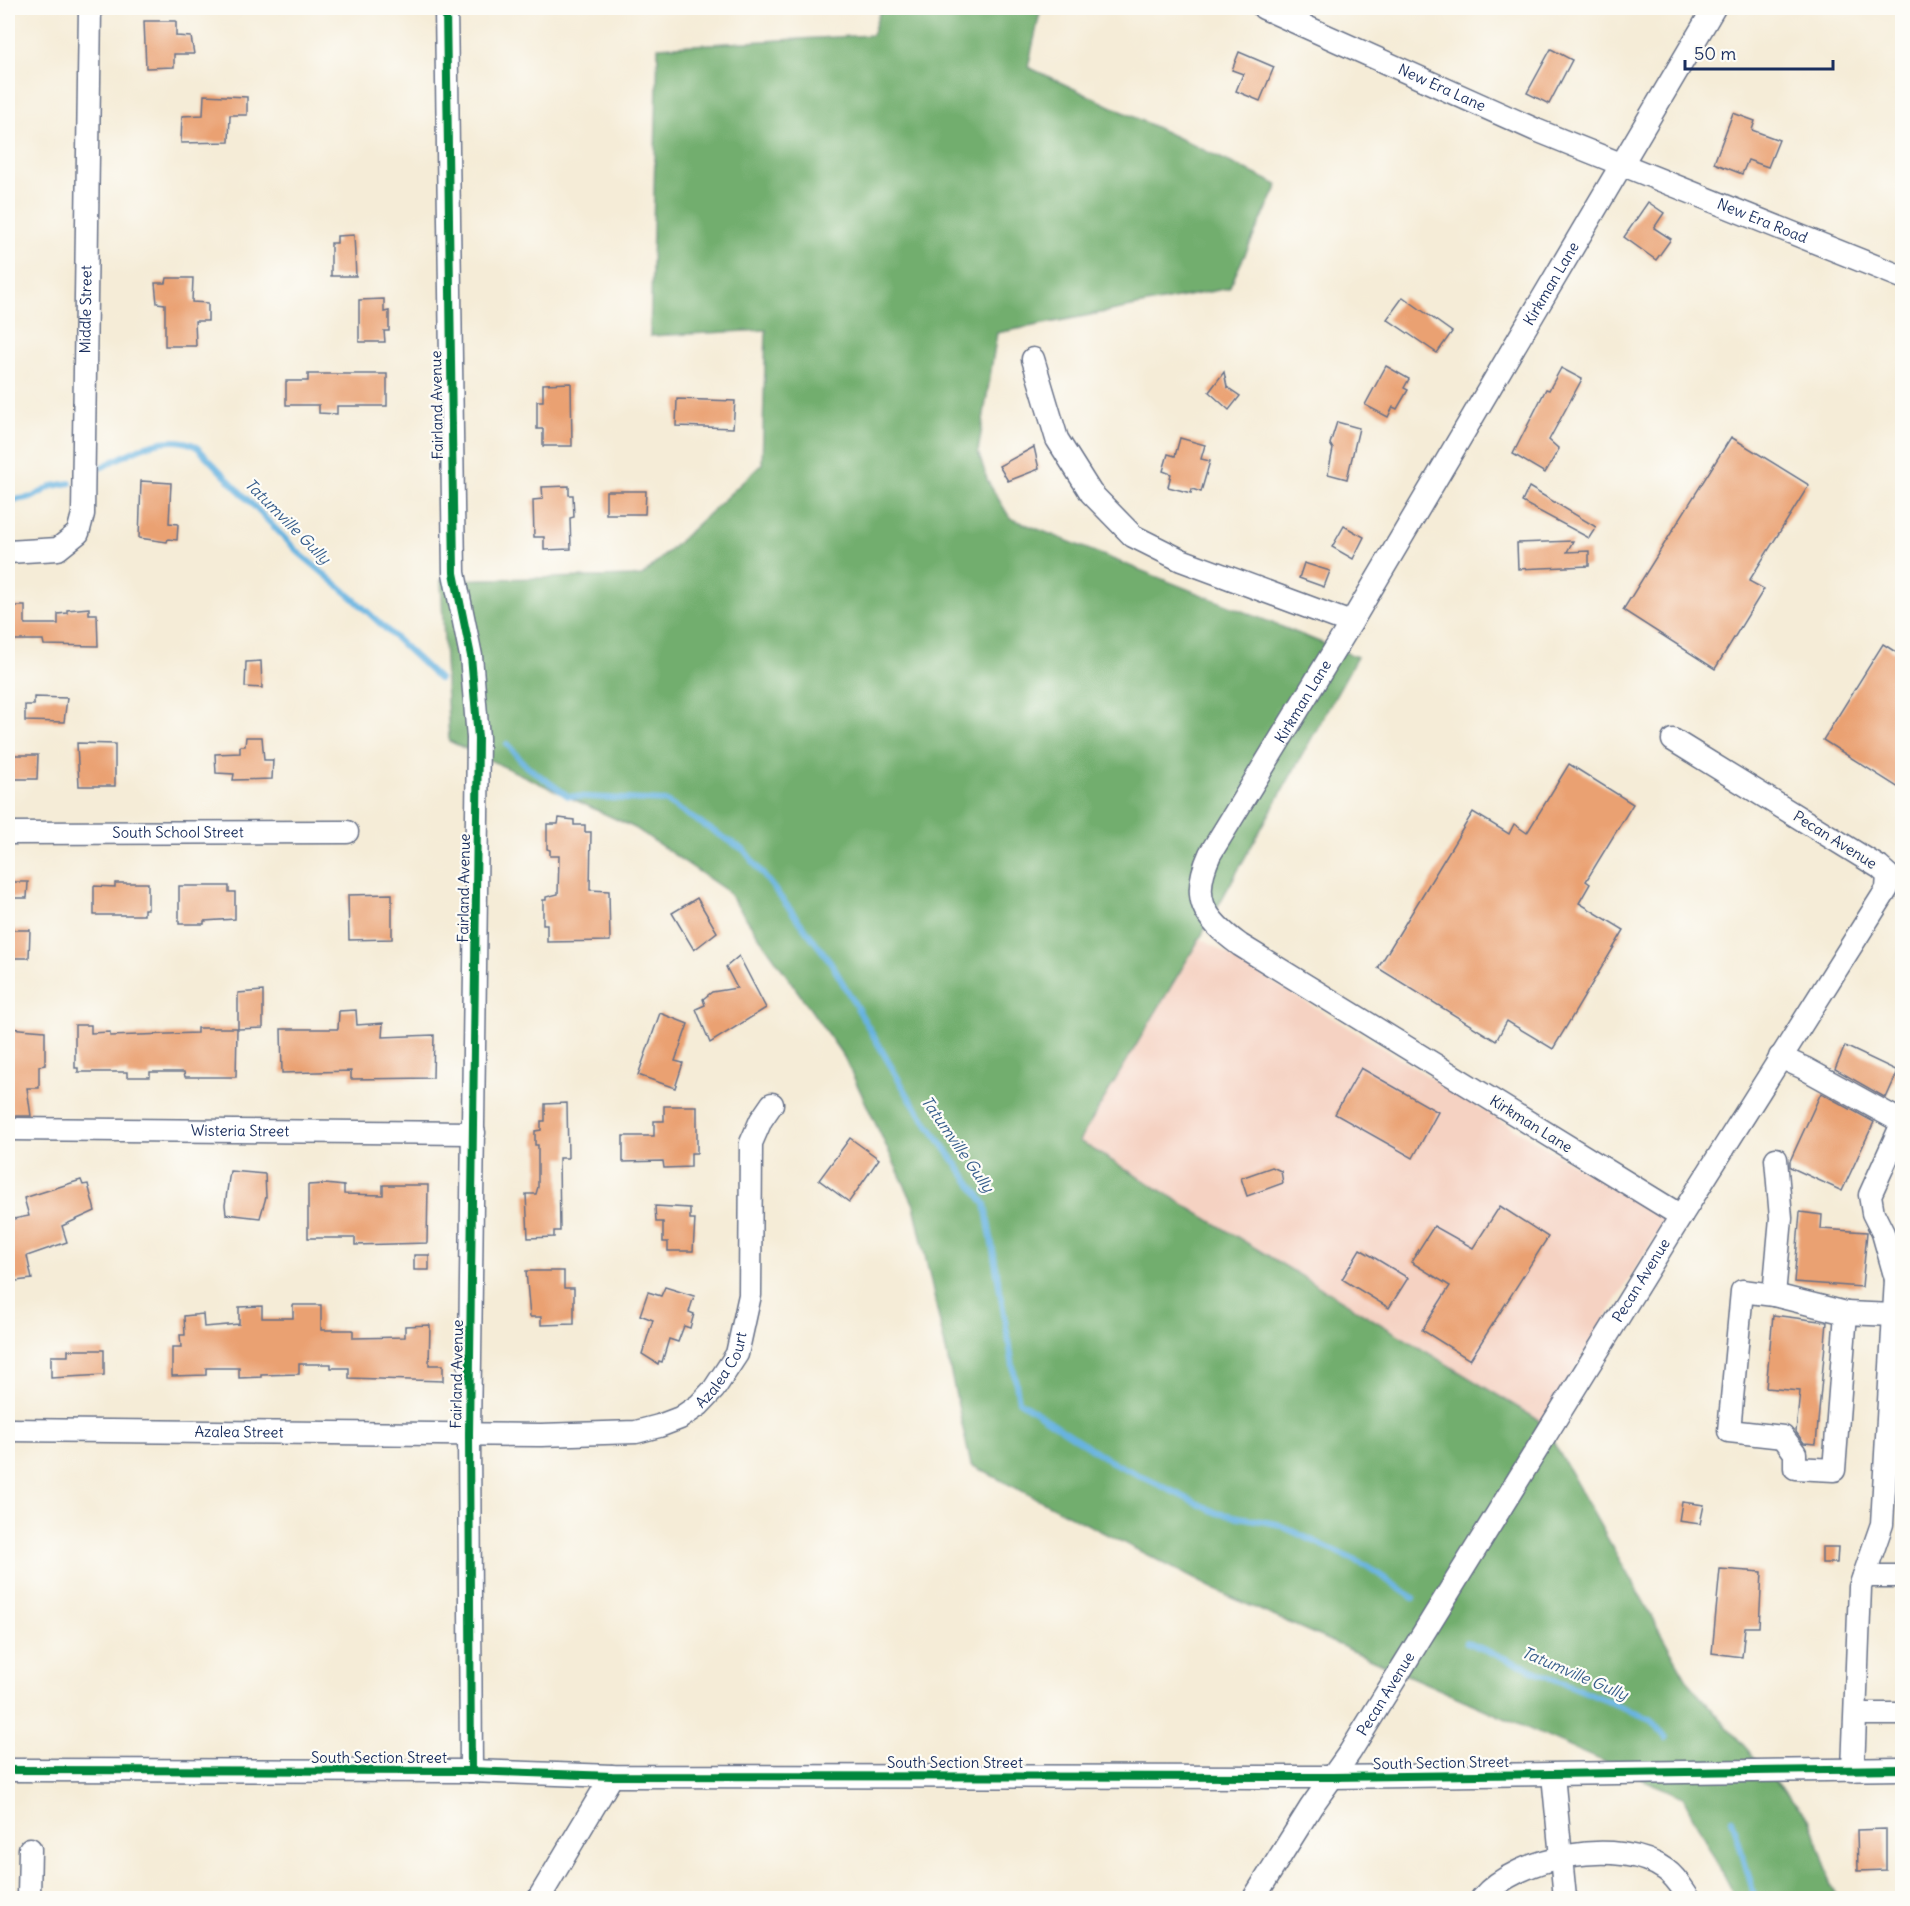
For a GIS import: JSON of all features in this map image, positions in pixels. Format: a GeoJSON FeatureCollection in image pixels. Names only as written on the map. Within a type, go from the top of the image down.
{"type":"FeatureCollection","features":[{"type":"Feature","properties":{"kind":"street","name":"Middle Street"},"geometry":{"type":"LineString","coordinates":[[8,552],[58,549],[78,533],[83,514],[90,8]]}},
{"type":"Feature","properties":{"kind":"street","name":"Fairland Avenue"},"geometry":{"type":"LineString","coordinates":[[446,8],[454,573],[471,656],[478,738],[469,1434],[471,1771]]}},
{"type":"Feature","properties":{"kind":"street","name":"New Era Lane"},"geometry":{"type":"LineString","coordinates":[[1264,8],[1620,166]]}},
{"type":"Feature","properties":{"kind":"street","name":"Kirkman Lane"},"geometry":{"type":"LineString","coordinates":[[1681,1216],[1240,945],[1223,933],[1206,915],[1202,904],[1200,881],[1210,854],[1351,623],[1714,8]]}},
{"type":"Feature","properties":{"kind":"street","name":"New Era Road"},"geometry":{"type":"LineString","coordinates":[[1620,166],[1902,277]]}},
{"type":"Feature","properties":{"kind":"street"},"geometry":{"type":"LineString","coordinates":[[1033,359],[1057,439],[1091,493],[1133,536],[1181,560],[1351,623]]}},
{"type":"Feature","properties":{"kind":"street","name":"Pecan Avenue"},"geometry":{"type":"LineString","coordinates":[[1254,1899],[1887,889],[1888,875],[1879,867],[1673,740]]}},
{"type":"Feature","properties":{"kind":"street","name":"South School Street"},"geometry":{"type":"LineString","coordinates":[[8,833],[347,832]]}},
{"type":"Feature","properties":{"kind":"street"},"geometry":{"type":"LineString","coordinates":[[1780,1058],[1804,1068],[1902,1123],[1870,1195],[1873,1213],[1899,1276],[1894,1315],[1897,1369],[1894,1480],[1882,1524],[1860,1587],[1854,1770]]}},
{"type":"Feature","properties":{"kind":"street","name":"Azalea Court"},"geometry":{"type":"LineString","coordinates":[[469,1434],[636,1432],[680,1418],[699,1405],[714,1389],[737,1354],[744,1329],[750,1295],[751,1143],[760,1120],[772,1104]]}},
{"type":"Feature","properties":{"kind":"street","name":"Wisteria Street"},"geometry":{"type":"LineString","coordinates":[[8,1129],[474,1132]]}},
{"type":"Feature","properties":{"kind":"street"},"geometry":{"type":"LineString","coordinates":[[1774,1295],[1781,1218],[1776,1159]]}},
{"type":"Feature","properties":{"kind":"street"},"geometry":{"type":"LineString","coordinates":[[1846,1313],[1834,1470],[1795,1468],[1795,1453],[1783,1437],[1729,1431],[1742,1291],[1810,1302],[1846,1313],[1894,1315]]}},
{"type":"Feature","properties":{"kind":"street","name":"Azalea Street"},"geometry":{"type":"LineString","coordinates":[[8,1430],[469,1434]]}},
{"type":"Feature","properties":{"kind":"street"},"geometry":{"type":"LineString","coordinates":[[1864,1576],[1902,1576]]}},
{"type":"Feature","properties":{"kind":"street"},"geometry":{"type":"LineString","coordinates":[[1857,1714],[1902,1714]]}},
{"type":"Feature","properties":{"kind":"street","name":"South Section Street"},"geometry":{"type":"LineString","coordinates":[[8,1770],[471,1771],[612,1776],[1332,1777],[1902,1769]]}},
{"type":"Feature","properties":{"kind":"street"},"geometry":{"type":"LineString","coordinates":[[1553,1775],[1565,1899]]}},
{"type":"Feature","properties":{"kind":"street"},"geometry":{"type":"LineString","coordinates":[[539,1899],[612,1776]]}},
{"type":"Feature","properties":{"kind":"street"},"geometry":{"type":"LineString","coordinates":[[29,1896],[30,1849]]}},
{"type":"Feature","properties":{"kind":"street"},"geometry":{"type":"LineString","coordinates":[[1482,1899],[1490,1888],[1523,1868],[1561,1859],[1606,1853],[1648,1861],[1665,1869],[1677,1880],[1689,1899]]}},
{"type":"Feature","properties":{"kind":"shaded area"},"geometry":{"type":"Polygon","coordinates":[[[1200,938],[1665,1220],[1542,1422],[1079,1141],[1200,938]]]}},
{"type":"Feature","properties":{"kind":"green space"},"geometry":{"type":"Polygon","coordinates":[[[881,8],[1041,8],[1028,67],[1278,185],[1229,288],[997,333],[978,452],[988,482],[1010,518],[1357,657],[1200,938],[1079,1141],[1542,1422],[1690,1685],[1811,1821],[1836,1898],[1735,1898],[1683,1797],[1226,1595],[971,1465],[914,1205],[844,1057],[727,891],[635,828],[449,741],[441,580],[642,576],[762,464],[766,330],[650,336],[658,47],[872,35],[881,8]]]}},
{"type":"Feature","properties":{"kind":"building"},"geometry":{"type":"Polygon","coordinates":[[[144,21],[176,21],[176,36],[191,37],[194,54],[174,54],[174,67],[146,68],[144,21]]]}},
{"type":"Feature","properties":{"kind":"building"},"geometry":{"type":"Polygon","coordinates":[[[1551,49],[1572,60],[1549,104],[1527,93],[1551,49]]]}},
{"type":"Feature","properties":{"kind":"building"},"geometry":{"type":"Polygon","coordinates":[[[1239,52],[1274,67],[1260,101],[1236,91],[1243,74],[1232,70],[1239,52]]]}},
{"type":"Feature","properties":{"kind":"building"},"geometry":{"type":"Polygon","coordinates":[[[204,95],[247,97],[247,115],[230,115],[229,142],[181,143],[182,116],[203,115],[204,95]]]}},
{"type":"Feature","properties":{"kind":"building"},"geometry":{"type":"Polygon","coordinates":[[[1733,113],[1755,121],[1752,130],[1779,140],[1768,167],[1748,160],[1742,174],[1714,163],[1733,113]]]}},
{"type":"Feature","properties":{"kind":"building"},"geometry":{"type":"Polygon","coordinates":[[[1648,202],[1664,213],[1654,228],[1671,239],[1656,260],[1624,237],[1648,202]]]}},
{"type":"Feature","properties":{"kind":"building"},"geometry":{"type":"Polygon","coordinates":[[[354,235],[356,276],[331,276],[331,243],[337,243],[337,236],[354,235]]]}},
{"type":"Feature","properties":{"kind":"building"},"geometry":{"type":"Polygon","coordinates":[[[167,278],[193,278],[192,302],[208,303],[208,321],[195,321],[196,346],[165,346],[165,304],[157,303],[155,283],[166,283],[167,278]]]}},
{"type":"Feature","properties":{"kind":"building"},"geometry":{"type":"Polygon","coordinates":[[[1403,297],[1452,332],[1437,353],[1387,319],[1403,297]]]}},
{"type":"Feature","properties":{"kind":"building"},"geometry":{"type":"Polygon","coordinates":[[[384,299],[384,312],[389,311],[389,331],[384,331],[385,342],[359,342],[359,300],[384,299]]]}},
{"type":"Feature","properties":{"kind":"building"},"geometry":{"type":"Polygon","coordinates":[[[1386,366],[1409,379],[1404,388],[1408,390],[1397,409],[1393,407],[1388,417],[1365,405],[1386,366]]]}},
{"type":"Feature","properties":{"kind":"building"},"geometry":{"type":"Polygon","coordinates":[[[1561,368],[1582,379],[1549,440],[1559,449],[1545,473],[1513,454],[1546,389],[1549,390],[1561,368]]]}},
{"type":"Feature","properties":{"kind":"building"},"geometry":{"type":"Polygon","coordinates":[[[1224,372],[1227,387],[1240,396],[1229,410],[1209,392],[1224,372]]]}},
{"type":"Feature","properties":{"kind":"building"},"geometry":{"type":"Polygon","coordinates":[[[308,374],[387,374],[387,406],[337,406],[337,414],[319,413],[319,405],[286,405],[286,381],[308,381],[308,374]]]}},
{"type":"Feature","properties":{"kind":"building"},"geometry":{"type":"Polygon","coordinates":[[[571,383],[572,446],[543,446],[543,429],[537,429],[537,401],[543,401],[543,384],[571,383]]]}},
{"type":"Feature","properties":{"kind":"building"},"geometry":{"type":"Polygon","coordinates":[[[677,399],[735,401],[733,428],[676,426],[677,399]]]}},
{"type":"Feature","properties":{"kind":"building"},"geometry":{"type":"Polygon","coordinates":[[[1337,422],[1359,428],[1347,479],[1328,474],[1333,449],[1330,444],[1337,422]]]}},
{"type":"Feature","properties":{"kind":"building"},"geometry":{"type":"Polygon","coordinates":[[[1731,437],[1809,485],[1749,581],[1764,589],[1715,669],[1623,610],[1731,437]]]}},
{"type":"Feature","properties":{"kind":"building"},"geometry":{"type":"Polygon","coordinates":[[[1180,438],[1205,445],[1201,459],[1210,461],[1201,492],[1192,489],[1191,493],[1168,487],[1171,474],[1163,471],[1168,454],[1175,456],[1180,438]]]}},
{"type":"Feature","properties":{"kind":"building"},"geometry":{"type":"Polygon","coordinates":[[[1034,447],[1039,469],[1008,481],[999,466],[1034,447]]]}},
{"type":"Feature","properties":{"kind":"building"},"geometry":{"type":"Polygon","coordinates":[[[141,481],[171,483],[169,523],[178,524],[177,540],[168,539],[167,542],[139,538],[141,481]]]}},
{"type":"Feature","properties":{"kind":"building"},"geometry":{"type":"Polygon","coordinates":[[[569,486],[569,495],[573,495],[574,517],[570,518],[571,549],[544,550],[544,537],[534,537],[533,500],[543,499],[542,487],[569,486]]]}},
{"type":"Feature","properties":{"kind":"building"},"geometry":{"type":"Polygon","coordinates":[[[1529,487],[1596,527],[1589,538],[1522,502],[1529,487]]]}},
{"type":"Feature","properties":{"kind":"building"},"geometry":{"type":"Polygon","coordinates":[[[606,491],[646,491],[645,514],[606,514],[606,491]]]}},
{"type":"Feature","properties":{"kind":"building"},"geometry":{"type":"Polygon","coordinates":[[[1344,526],[1364,537],[1353,559],[1332,547],[1344,526]]]}},
{"type":"Feature","properties":{"kind":"building"},"geometry":{"type":"Polygon","coordinates":[[[1573,541],[1567,552],[1589,551],[1589,566],[1518,569],[1517,543],[1573,541]]]}},
{"type":"Feature","properties":{"kind":"building"},"geometry":{"type":"Polygon","coordinates":[[[1304,563],[1330,571],[1324,587],[1299,578],[1304,563]]]}},
{"type":"Feature","properties":{"kind":"building"},"geometry":{"type":"Polygon","coordinates":[[[8,606],[25,606],[25,624],[58,624],[58,614],[67,613],[67,610],[89,608],[89,614],[97,614],[98,646],[44,645],[43,640],[8,640],[8,606]]]}},
{"type":"Feature","properties":{"kind":"building"},"geometry":{"type":"Polygon","coordinates":[[[1883,644],[1902,656],[1902,790],[1823,740],[1883,644]]]}},
{"type":"Feature","properties":{"kind":"building"},"geometry":{"type":"Polygon","coordinates":[[[261,661],[262,688],[245,687],[246,662],[261,661]]]}},
{"type":"Feature","properties":{"kind":"building"},"geometry":{"type":"Polygon","coordinates":[[[34,697],[67,698],[64,722],[25,721],[25,705],[34,705],[34,697]]]}},
{"type":"Feature","properties":{"kind":"building"},"geometry":{"type":"Polygon","coordinates":[[[246,737],[262,737],[264,760],[273,760],[272,779],[233,780],[234,774],[216,773],[215,754],[240,753],[240,746],[245,746],[246,737]]]}},
{"type":"Feature","properties":{"kind":"building"},"geometry":{"type":"Polygon","coordinates":[[[77,743],[115,744],[115,786],[79,786],[77,743]]]}},
{"type":"Feature","properties":{"kind":"building"},"geometry":{"type":"Polygon","coordinates":[[[8,755],[38,755],[37,779],[8,779],[8,755]]]}},
{"type":"Feature","properties":{"kind":"building"},"geometry":{"type":"Polygon","coordinates":[[[1569,764],[1633,804],[1586,881],[1590,884],[1579,903],[1624,930],[1553,1049],[1507,1021],[1496,1041],[1378,968],[1473,812],[1509,834],[1514,824],[1527,833],[1569,764]]]}},
{"type":"Feature","properties":{"kind":"building"},"geometry":{"type":"Polygon","coordinates":[[[559,818],[574,820],[574,825],[585,825],[585,832],[591,832],[590,890],[609,891],[610,941],[547,942],[547,924],[543,924],[543,900],[558,894],[559,856],[550,856],[550,850],[547,849],[547,824],[558,824],[559,818]]]}},
{"type":"Feature","properties":{"kind":"building"},"geometry":{"type":"Polygon","coordinates":[[[8,882],[28,882],[27,898],[8,898],[8,882]]]}},
{"type":"Feature","properties":{"kind":"building"},"geometry":{"type":"Polygon","coordinates":[[[115,883],[148,883],[148,909],[144,909],[144,915],[94,915],[94,886],[115,887],[115,883]]]}},
{"type":"Feature","properties":{"kind":"building"},"geometry":{"type":"Polygon","coordinates":[[[179,886],[229,886],[229,892],[235,892],[235,919],[204,921],[204,924],[179,924],[179,886]]]}},
{"type":"Feature","properties":{"kind":"building"},"geometry":{"type":"Polygon","coordinates":[[[392,894],[392,939],[349,940],[348,895],[392,894]]]}},
{"type":"Feature","properties":{"kind":"building"},"geometry":{"type":"Polygon","coordinates":[[[697,898],[717,932],[694,950],[672,913],[697,898]]]}},
{"type":"Feature","properties":{"kind":"building"},"geometry":{"type":"Polygon","coordinates":[[[8,930],[30,930],[29,958],[8,958],[8,930]]]}},
{"type":"Feature","properties":{"kind":"building"},"geometry":{"type":"Polygon","coordinates":[[[739,956],[766,1008],[710,1043],[696,1009],[705,1005],[703,999],[712,992],[737,988],[726,967],[739,956]]]}},
{"type":"Feature","properties":{"kind":"building"},"geometry":{"type":"Polygon","coordinates":[[[263,991],[263,1028],[238,1029],[238,993],[263,991]]]}},
{"type":"Feature","properties":{"kind":"building"},"geometry":{"type":"Polygon","coordinates":[[[356,1010],[357,1025],[383,1023],[382,1037],[434,1035],[433,1078],[351,1079],[351,1071],[282,1073],[281,1029],[338,1029],[339,1011],[356,1010]]]}},
{"type":"Feature","properties":{"kind":"building"},"geometry":{"type":"Polygon","coordinates":[[[660,1013],[688,1024],[675,1061],[683,1063],[675,1088],[638,1075],[660,1013]]]}},
{"type":"Feature","properties":{"kind":"building"},"geometry":{"type":"Polygon","coordinates":[[[75,1025],[91,1025],[91,1033],[110,1032],[110,1036],[197,1033],[197,1028],[237,1028],[236,1077],[185,1077],[184,1072],[150,1072],[150,1077],[127,1077],[127,1072],[78,1072],[78,1068],[75,1068],[75,1025]]]}},
{"type":"Feature","properties":{"kind":"building"},"geometry":{"type":"Polygon","coordinates":[[[8,1028],[45,1031],[45,1065],[39,1066],[39,1088],[27,1088],[31,1116],[8,1116],[8,1028]]]}},
{"type":"Feature","properties":{"kind":"building"},"geometry":{"type":"Polygon","coordinates":[[[1845,1046],[1898,1071],[1886,1098],[1835,1069],[1845,1046]]]}},
{"type":"Feature","properties":{"kind":"building"},"geometry":{"type":"Polygon","coordinates":[[[1361,1068],[1438,1112],[1413,1158],[1335,1114],[1361,1068]]]}},
{"type":"Feature","properties":{"kind":"building"},"geometry":{"type":"Polygon","coordinates":[[[1821,1093],[1874,1122],[1842,1191],[1790,1167],[1790,1161],[1821,1093]]]}},
{"type":"Feature","properties":{"kind":"building"},"geometry":{"type":"Polygon","coordinates":[[[567,1103],[568,1158],[559,1158],[560,1231],[554,1231],[554,1237],[528,1238],[526,1194],[536,1194],[538,1187],[538,1145],[535,1145],[535,1131],[541,1130],[541,1121],[545,1121],[545,1104],[567,1103]]]}},
{"type":"Feature","properties":{"kind":"building"},"geometry":{"type":"Polygon","coordinates":[[[664,1106],[697,1106],[697,1153],[691,1153],[691,1167],[664,1168],[663,1161],[623,1162],[623,1136],[654,1136],[654,1121],[664,1121],[664,1106]]]}},
{"type":"Feature","properties":{"kind":"building"},"geometry":{"type":"Polygon","coordinates":[[[850,1138],[879,1159],[849,1202],[819,1180],[850,1138]]]}},
{"type":"Feature","properties":{"kind":"building"},"geometry":{"type":"Polygon","coordinates":[[[1272,1167],[1281,1171],[1283,1183],[1247,1196],[1241,1178],[1272,1167]]]}},
{"type":"Feature","properties":{"kind":"building"},"geometry":{"type":"Polygon","coordinates":[[[230,1171],[265,1174],[266,1197],[260,1218],[226,1214],[225,1205],[230,1171]]]}},
{"type":"Feature","properties":{"kind":"building"},"geometry":{"type":"Polygon","coordinates":[[[81,1180],[83,1185],[88,1184],[95,1211],[62,1226],[67,1242],[27,1256],[32,1279],[8,1282],[8,1220],[29,1216],[24,1198],[81,1180]]]}},
{"type":"Feature","properties":{"kind":"building"},"geometry":{"type":"Polygon","coordinates":[[[308,1185],[344,1186],[344,1194],[383,1195],[383,1185],[428,1185],[427,1243],[355,1245],[355,1238],[308,1238],[308,1185]]]}},
{"type":"Feature","properties":{"kind":"building"},"geometry":{"type":"Polygon","coordinates":[[[655,1206],[690,1208],[690,1219],[695,1219],[693,1251],[668,1251],[668,1242],[663,1242],[663,1222],[656,1222],[655,1206]]]}},
{"type":"Feature","properties":{"kind":"building"},"geometry":{"type":"Polygon","coordinates":[[[1500,1206],[1548,1237],[1470,1360],[1422,1330],[1450,1286],[1411,1262],[1434,1226],[1473,1248],[1500,1206]]]}},
{"type":"Feature","properties":{"kind":"building"},"geometry":{"type":"Polygon","coordinates":[[[1800,1212],[1822,1215],[1821,1229],[1867,1232],[1862,1287],[1794,1282],[1800,1212]]]}},
{"type":"Feature","properties":{"kind":"building"},"geometry":{"type":"Polygon","coordinates":[[[1360,1249],[1408,1278],[1389,1308],[1342,1279],[1360,1249]]]}},
{"type":"Feature","properties":{"kind":"building"},"geometry":{"type":"Polygon","coordinates":[[[414,1255],[429,1255],[429,1270],[414,1270],[414,1255]]]}},
{"type":"Feature","properties":{"kind":"building"},"geometry":{"type":"Polygon","coordinates":[[[526,1271],[564,1271],[564,1288],[574,1288],[574,1324],[541,1325],[541,1317],[530,1317],[526,1271]]]}},
{"type":"Feature","properties":{"kind":"building"},"geometry":{"type":"Polygon","coordinates":[[[665,1287],[694,1296],[689,1312],[694,1314],[690,1328],[684,1326],[678,1342],[669,1339],[662,1362],[659,1361],[658,1364],[642,1354],[653,1320],[640,1315],[648,1292],[661,1296],[665,1287]]]}},
{"type":"Feature","properties":{"kind":"building"},"geometry":{"type":"Polygon","coordinates":[[[293,1305],[321,1305],[321,1330],[353,1330],[353,1338],[405,1337],[405,1326],[430,1325],[429,1365],[443,1365],[443,1381],[349,1378],[349,1368],[331,1368],[331,1364],[299,1364],[299,1374],[261,1375],[261,1377],[239,1378],[239,1368],[206,1368],[206,1375],[172,1376],[172,1347],[181,1347],[180,1335],[185,1335],[184,1316],[203,1314],[204,1327],[239,1324],[239,1307],[262,1306],[262,1318],[293,1318],[293,1305]]]}},
{"type":"Feature","properties":{"kind":"building"},"geometry":{"type":"Polygon","coordinates":[[[1773,1315],[1827,1322],[1816,1444],[1804,1443],[1796,1432],[1800,1391],[1766,1388],[1773,1315]]]}},
{"type":"Feature","properties":{"kind":"building"},"geometry":{"type":"Polygon","coordinates":[[[68,1350],[104,1350],[104,1375],[51,1378],[51,1356],[68,1356],[68,1350]]]}},
{"type":"Feature","properties":{"kind":"building"},"geometry":{"type":"Polygon","coordinates":[[[1682,1502],[1704,1505],[1700,1524],[1679,1521],[1682,1502]]]}},
{"type":"Feature","properties":{"kind":"building"},"geometry":{"type":"Polygon","coordinates":[[[1822,1547],[1838,1547],[1837,1563],[1822,1563],[1822,1547]]]}},
{"type":"Feature","properties":{"kind":"building"},"geometry":{"type":"Polygon","coordinates":[[[1720,1569],[1762,1572],[1759,1627],[1745,1627],[1742,1657],[1712,1653],[1720,1569]]]}},
{"type":"Feature","properties":{"kind":"building"},"geometry":{"type":"Polygon","coordinates":[[[1886,1829],[1886,1870],[1858,1871],[1857,1830],[1886,1829]]]}},
{"type":"Feature","properties":{"kind":"waterway","name":"Tatumville Gully"},"geometry":{"type":"LineString","coordinates":[[102,467],[135,450],[160,442],[184,442],[196,446],[299,553],[354,599],[439,679]]}},
{"type":"Feature","properties":{"kind":"waterway","name":"Tatumville Gully"},"geometry":{"type":"LineString","coordinates":[[8,501],[33,497],[52,486],[70,483]]}},
{"type":"Feature","properties":{"kind":"waterway","name":"Tatumville Gully"},"geometry":{"type":"LineString","coordinates":[[507,744],[526,766],[568,796],[665,801],[744,850],[830,961],[910,1099],[985,1204],[1019,1401],[1110,1461],[1217,1513],[1277,1524],[1367,1566],[1413,1598]]}},
{"type":"Feature","properties":{"kind":"waterway","name":"Tatumville Gully"},"geometry":{"type":"LineString","coordinates":[[1466,1642],[1650,1719],[1666,1738]]}},
{"type":"Feature","properties":{"kind":"waterway","name":"Tatumville Gully"},"geometry":{"type":"LineString","coordinates":[[1732,1819],[1755,1898]]}},
{"type":"Feature","properties":{"kind":"cycle path"},"geometry":{"type":"LineString","coordinates":[[446,8],[454,573],[471,656],[478,738],[469,1434],[471,1771]]}},
{"type":"Feature","properties":{"kind":"cycle path"},"geometry":{"type":"LineString","coordinates":[[8,1770],[471,1771],[612,1776],[1332,1777],[1902,1769]]}}]}
